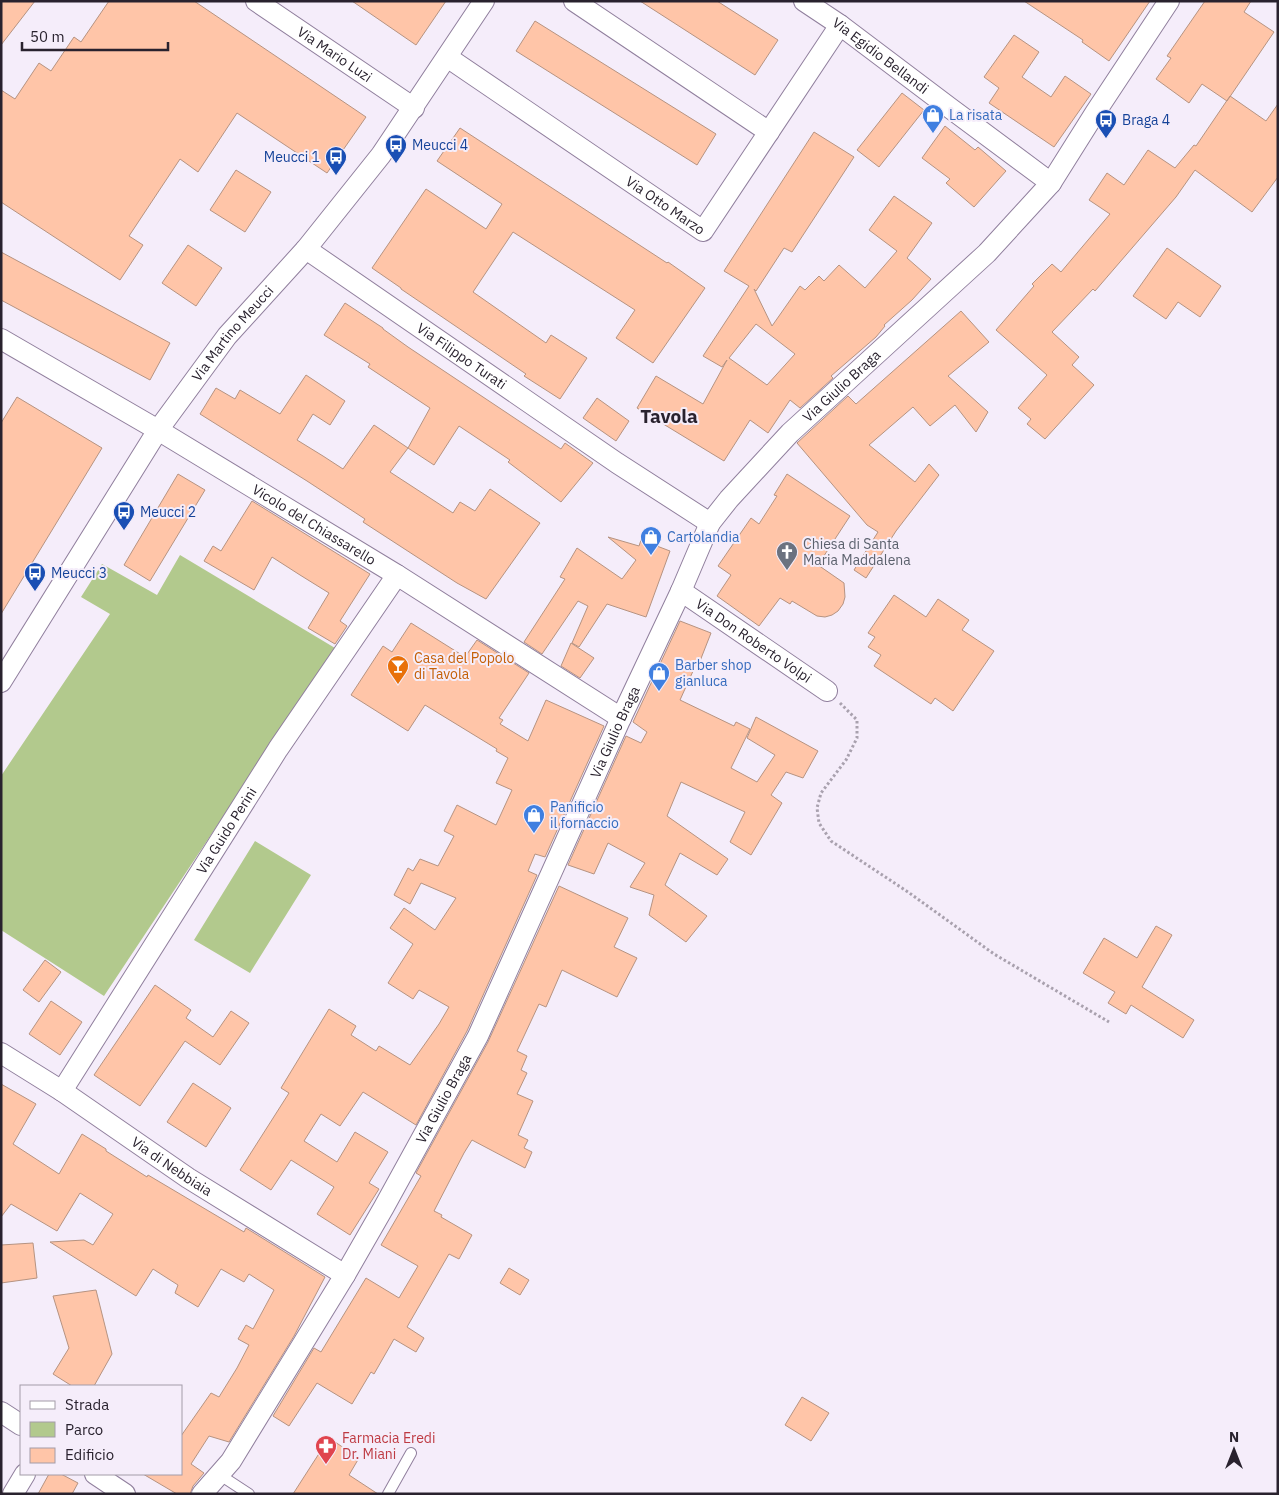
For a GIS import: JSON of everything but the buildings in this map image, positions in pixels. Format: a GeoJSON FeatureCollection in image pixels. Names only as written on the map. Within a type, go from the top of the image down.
{"type":"FeatureCollection","features":[{"type":"Feature","properties":{"kind":"street","name":"Via Mario Luzi"},"geometry":{"type":"LineString","coordinates":[[256,1],[414,108]]}},
{"type":"Feature","properties":{"kind":"street","name":"Via Martino Meucci"},"geometry":{"type":"LineString","coordinates":[[1,682],[158,430],[227,336],[306,249],[381,155],[484,1]]}},
{"type":"Feature","properties":{"kind":"street"},"geometry":{"type":"LineString","coordinates":[[574,1],[769,132]]}},
{"type":"Feature","properties":{"kind":"street","name":"Via Egidio Bellandi"},"geometry":{"type":"LineString","coordinates":[[804,1],[840,25],[1050,182]]}},
{"type":"Feature","properties":{"kind":"street","name":"Via Giulio Braga"},"geometry":{"type":"LineString","coordinates":[[202,1494],[231,1461],[345,1275],[478,1036],[620,718],[710,523],[729,499],[790,433],[987,254],[1050,182],[1168,1]]}},
{"type":"Feature","properties":{"kind":"street","name":"Via Otto Marzo"},"geometry":{"type":"LineString","coordinates":[[447,57],[703,231],[840,25]]}},
{"type":"Feature","properties":{"kind":"street","name":"Via Filippo Turati"},"geometry":{"type":"LineString","coordinates":[[306,249],[618,463],[710,523]]}},
{"type":"Feature","properties":{"kind":"street","name":"Vicolo del Chiassarello"},"geometry":{"type":"LineString","coordinates":[[1,339],[158,430],[397,575],[620,718]]}},
{"type":"Feature","properties":{"kind":"street","name":"Via Guido Perini"},"geometry":{"type":"LineString","coordinates":[[62,1091],[278,749],[397,575]]}},
{"type":"Feature","properties":{"kind":"street","name":"Via Don Roberto Volpi"},"geometry":{"type":"LineString","coordinates":[[680,591],[827,690]]}},
{"type":"Feature","properties":{"kind":"street","name":"Via di Nebbiaia"},"geometry":{"type":"LineString","coordinates":[[1,1053],[62,1091],[188,1178],[345,1275]]}},
{"type":"Feature","properties":{"kind":"street"},"geometry":{"type":"LineString","coordinates":[[1,1412],[20,1424]]}},
{"type":"Feature","properties":{"kind":"street"},"geometry":{"type":"LineString","coordinates":[[13,1494],[24,1475]]}},
{"type":"Feature","properties":{"kind":"street"},"geometry":{"type":"LineString","coordinates":[[96,1475],[124,1494]]}},
{"type":"Feature","properties":{"kind":"lane"},"geometry":{"type":"LineString","coordinates":[[388,1494],[411,1453]]}},
{"type":"Feature","properties":{"kind":"lane"},"geometry":{"type":"LineString","coordinates":[[220,1475],[249,1494]]}},
{"type":"Feature","properties":{"kind":"path"},"geometry":{"type":"LineString","coordinates":[[827,690],[857,720],[857,738],[846,760],[821,793],[817,808],[819,823],[831,841],[908,892],[994,954],[1109,1022]]}},
{"type":"Feature","properties":{"kind":"green space"},"geometry":{"type":"Polygon","coordinates":[[[180,555],[335,648],[104,996],[1,930],[1,776],[110,614],[81,597],[102,564],[157,595],[180,555]]]}},
{"type":"Feature","properties":{"kind":"green space"},"geometry":{"type":"Polygon","coordinates":[[[255,841],[311,875],[250,973],[194,940],[255,841]]]}},
{"type":"Feature","properties":{"kind":"place","name":"La risata"},"geometry":{"type":"Point","coordinates":[933,134]}},
{"type":"Feature","properties":{"kind":"place","name":"Braga 4"},"geometry":{"type":"Point","coordinates":[1106,139]}},
{"type":"Feature","properties":{"kind":"place","name":"Meucci 4"},"geometry":{"type":"Point","coordinates":[396,164]}},
{"type":"Feature","properties":{"kind":"place","name":"Meucci 1"},"geometry":{"type":"Point","coordinates":[336,176]}},
{"type":"Feature","properties":{"kind":"place","name":"Meucci 2"},"geometry":{"type":"Point","coordinates":[124,531]}},
{"type":"Feature","properties":{"kind":"place","name":"Cartolandia"},"geometry":{"type":"Point","coordinates":[651,556]}},
{"type":"Feature","properties":{"kind":"place","name":"Chiesa di Santa Maria Maddalena"},"geometry":{"type":"Point","coordinates":[787,571]}},
{"type":"Feature","properties":{"kind":"place","name":"Meucci 3"},"geometry":{"type":"Point","coordinates":[35,592]}},
{"type":"Feature","properties":{"kind":"place","name":"Casa del Popolo di Tavola"},"geometry":{"type":"Point","coordinates":[398,685]}},
{"type":"Feature","properties":{"kind":"place","name":"Barber shop gianluca"},"geometry":{"type":"Point","coordinates":[659,692]}},
{"type":"Feature","properties":{"kind":"place","name":"Panificio il fornaccio"},"geometry":{"type":"Point","coordinates":[534,834]}},
{"type":"Feature","properties":{"kind":"place","name":"Farmacia Eredi Dr. Miani"},"geometry":{"type":"Point","coordinates":[326,1465]}},
{"type":"Feature","properties":{"kind":"district","name":"Tavola"},"geometry":{"type":"Point","coordinates":[669,416]}}]}
